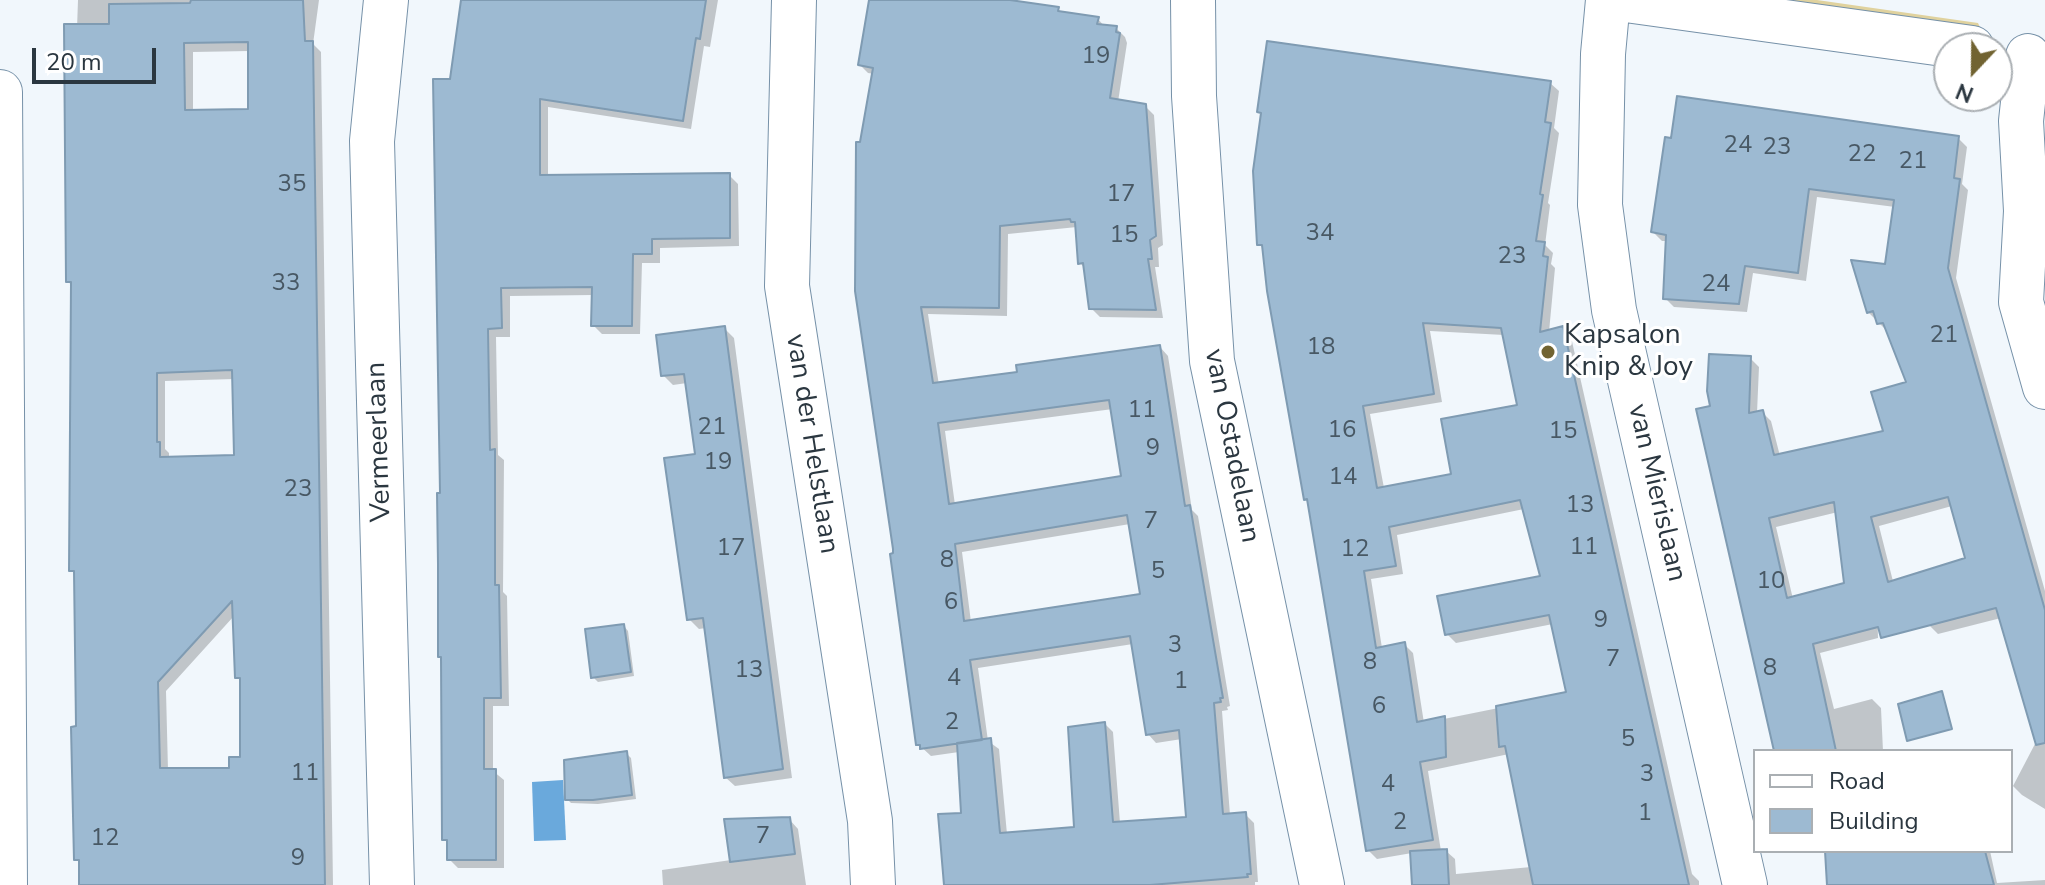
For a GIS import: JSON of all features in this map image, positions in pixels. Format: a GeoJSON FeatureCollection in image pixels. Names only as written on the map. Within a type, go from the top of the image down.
{"type":"FeatureCollection","features":[{"type":"Feature","properties":{"kind":"street","name":"Vermeerlaan"},"geometry":{"type":"LineString","coordinates":[[386,0],[372,141],[392,885]]}},
{"type":"Feature","properties":{"kind":"street","name":"van der Helstlaan"},"geometry":{"type":"LineString","coordinates":[[794,0],[787,286],[870,821],[873,885]]}},
{"type":"Feature","properties":{"kind":"street","name":"van Ostadelaan"},"geometry":{"type":"LineString","coordinates":[[1193,0],[1194,96],[1212,361],[1322,885]]}},
{"type":"Feature","properties":{"kind":"street","name":"van Mierislaan"},"geometry":{"type":"LineString","coordinates":[[1608,0],[1603,54],[1600,205],[1614,310],[1745,885]]}},
{"type":"Feature","properties":{"kind":"street"},"geometry":{"type":"LineString","coordinates":[[1626,0],[1933,43]]}},
{"type":"Feature","properties":{"kind":"street"},"geometry":{"type":"LineString","coordinates":[[2023,55],[2021,121],[2026,211],[2021,302],[2045,387]]}},
{"type":"Feature","properties":{"kind":"street"},"geometry":{"type":"LineString","coordinates":[[0,92],[5,885]]}},
{"type":"Feature","properties":{"kind":"shaded area"},"geometry":{"type":"Polygon","coordinates":[[[1714,0],[1817,0],[1978,23],[1982,32],[1942,32],[1714,0]]]}},
{"type":"Feature","properties":{"kind":"water"},"geometry":{"type":"Polygon","coordinates":[[[563,780],[566,840],[534,841],[532,782],[563,780]]]}},
{"type":"Feature","properties":{"kind":"building"},"geometry":{"type":"Polygon","coordinates":[[[191,0],[303,0],[305,41],[313,41],[325,885],[79,885],[79,860],[74,860],[71,727],[76,726],[74,571],[69,571],[71,282],[66,282],[64,24],[109,24],[109,4],[190,3],[191,0]],[[248,42],[184,43],[185,110],[248,109],[248,42]],[[232,370],[157,373],[157,442],[160,442],[160,457],[234,455],[232,370]],[[232,601],[158,682],[160,768],[229,768],[229,757],[240,757],[240,678],[235,678],[232,601]]]}},
{"type":"Feature","properties":{"kind":"building"},"geometry":{"type":"Polygon","coordinates":[[[461,0],[706,0],[700,39],[696,38],[683,121],[540,99],[540,175],[730,173],[730,238],[652,239],[652,254],[633,254],[632,326],[591,326],[592,287],[501,288],[502,328],[488,329],[490,450],[495,449],[495,585],[499,585],[501,698],[484,698],[484,769],[496,769],[496,860],[447,860],[447,840],[442,840],[433,79],[450,79],[461,0]]]}},
{"type":"Feature","properties":{"kind":"building"},"geometry":{"type":"Polygon","coordinates":[[[869,0],[1010,0],[1059,7],[1058,11],[1099,17],[1097,24],[1117,26],[1116,32],[1120,33],[1110,98],[1146,104],[1156,236],[1150,240],[1152,259],[1148,259],[1156,310],[1089,309],[1083,263],[1078,264],[1075,222],[1070,219],[1000,226],[999,308],[921,307],[933,383],[1017,372],[1016,365],[1160,345],[1185,506],[1190,505],[1223,698],[1220,698],[1221,702],[1214,703],[1223,814],[1246,812],[1251,874],[1247,874],[1248,877],[1150,885],[944,885],[938,814],[961,813],[957,744],[920,749],[920,745],[916,745],[890,554],[893,549],[855,291],[856,142],[860,142],[873,68],[858,65],[869,0]],[[1109,400],[938,423],[949,504],[1121,476],[1109,400]],[[1127,515],[955,544],[964,621],[1140,594],[1127,515]],[[1130,636],[970,660],[982,739],[991,738],[1000,833],[1074,827],[1068,727],[1105,722],[1113,822],[1186,817],[1179,730],[1146,735],[1130,636]]]}},
{"type":"Feature","properties":{"kind":"building"},"geometry":{"type":"Polygon","coordinates":[[[1267,41],[1551,81],[1545,122],[1551,123],[1536,241],[1545,242],[1543,256],[1548,257],[1540,332],[1563,326],[1689,885],[1533,885],[1505,746],[1499,747],[1496,706],[1566,692],[1549,615],[1445,635],[1437,596],[1540,576],[1520,500],[1389,527],[1396,566],[1364,571],[1376,648],[1405,642],[1417,722],[1445,716],[1446,757],[1420,762],[1433,840],[1366,851],[1307,499],[1304,500],[1267,291],[1262,245],[1257,245],[1253,171],[1261,113],[1257,112],[1267,41]],[[1423,323],[1434,394],[1363,406],[1377,488],[1451,474],[1441,419],[1517,405],[1501,328],[1423,323]]]}},
{"type":"Feature","properties":{"kind":"building"},"geometry":{"type":"Polygon","coordinates":[[[1677,96],[1959,136],[1954,178],[1960,179],[1948,268],[2045,610],[2045,743],[2036,745],[1996,608],[1881,638],[1878,627],[1813,644],[1836,749],[1774,749],[1696,409],[1710,406],[1707,391],[1709,354],[1751,356],[1749,413],[1763,410],[1774,455],[1883,431],[1871,392],[1906,382],[1883,323],[1877,324],[1873,311],[1867,313],[1851,260],[1885,264],[1894,200],[1809,189],[1798,273],[1745,266],[1739,304],[1663,299],[1666,235],[1651,232],[1665,137],[1671,138],[1677,96]],[[1948,497],[1871,517],[1888,582],[1965,558],[1948,497]],[[1834,502],[1769,518],[1787,598],[1844,583],[1834,502]]]}},
{"type":"Feature","properties":{"kind":"building"},"geometry":{"type":"Polygon","coordinates":[[[725,326],[783,769],[724,778],[703,618],[687,620],[664,458],[695,454],[684,374],[661,376],[656,335],[725,326]]]}},
{"type":"Feature","properties":{"kind":"building"},"geometry":{"type":"Polygon","coordinates":[[[624,624],[631,672],[591,678],[585,629],[624,624]]]}},
{"type":"Feature","properties":{"kind":"building"},"geometry":{"type":"Polygon","coordinates":[[[1942,691],[1952,729],[1907,741],[1898,704],[1942,691]]]}},
{"type":"Feature","properties":{"kind":"building"},"geometry":{"type":"Polygon","coordinates":[[[627,751],[632,795],[565,800],[564,760],[627,751]]]}},
{"type":"Feature","properties":{"kind":"building"},"geometry":{"type":"Polygon","coordinates":[[[790,817],[795,854],[730,862],[724,819],[790,817]]]}},
{"type":"Feature","properties":{"kind":"building"},"geometry":{"type":"Polygon","coordinates":[[[1447,849],[1449,885],[1412,885],[1410,851],[1447,849]]]}},
{"type":"Feature","properties":{"kind":"building"},"geometry":{"type":"Polygon","coordinates":[[[1825,853],[1986,853],[1994,885],[1827,885],[1825,853]]]}},
{"type":"Feature","properties":{"kind":"place","name":"Kapsalon Knip & Joy"},"geometry":{"type":"Point","coordinates":[1548,352]}}]}
